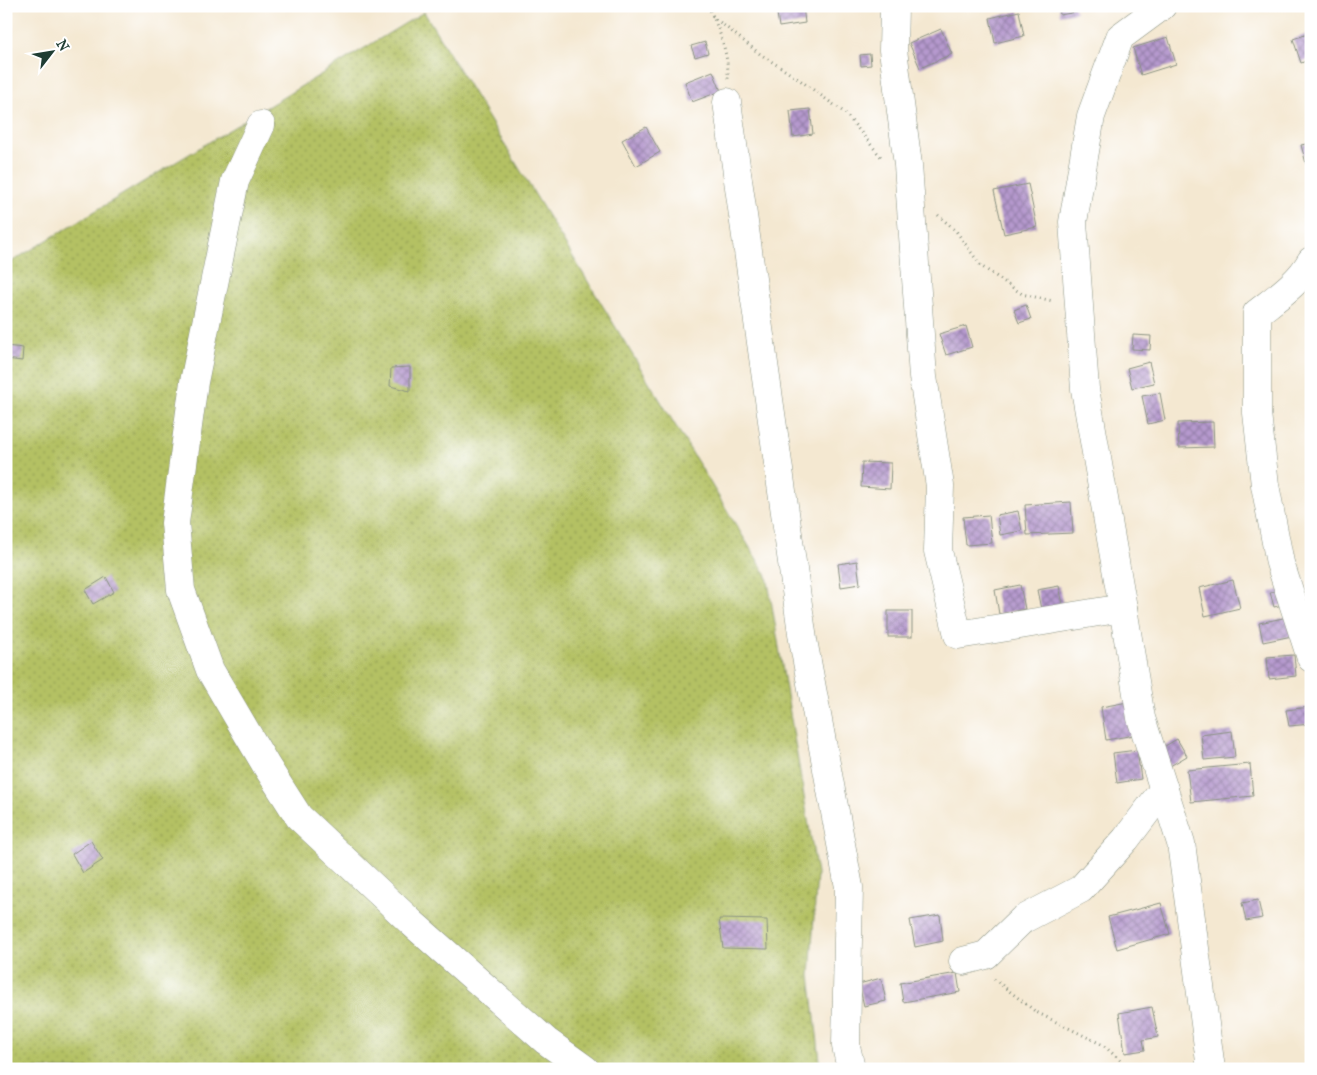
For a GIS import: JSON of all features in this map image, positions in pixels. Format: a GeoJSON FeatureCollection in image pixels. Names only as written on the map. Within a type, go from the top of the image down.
{"type":"FeatureCollection","features":[{"type":"Feature","properties":{"kind":"street"},"geometry":{"type":"LineString","coordinates":[[894,6],[894,50],[908,165],[923,377],[940,486],[938,551],[958,635],[1122,608]]}},
{"type":"Feature","properties":{"kind":"street"},"geometry":{"type":"LineString","coordinates":[[1162,6],[1120,37],[1091,116],[1073,222],[1085,389],[1141,718],[1181,842],[1211,1069]]}},
{"type":"Feature","properties":{"kind":"street"},"geometry":{"type":"LineString","coordinates":[[727,102],[803,640],[849,887],[846,1046],[851,1069]]}},
{"type":"Feature","properties":{"kind":"street"},"geometry":{"type":"LineString","coordinates":[[261,125],[235,181],[194,382],[175,523],[181,590],[210,670],[299,817],[412,923],[546,1041],[585,1069]]}},
{"type":"Feature","properties":{"kind":"street"},"geometry":{"type":"LineString","coordinates":[[1311,261],[1286,291],[1257,313],[1257,413],[1265,485],[1280,563],[1311,658]]}},
{"type":"Feature","properties":{"kind":"street"},"geometry":{"type":"LineString","coordinates":[[963,960],[986,955],[1022,920],[1081,889],[1126,839],[1164,789]]}},
{"type":"Feature","properties":{"kind":"path"},"geometry":{"type":"LineString","coordinates":[[708,6],[728,64],[727,102]]}},
{"type":"Feature","properties":{"kind":"path"},"geometry":{"type":"LineString","coordinates":[[963,960],[992,977],[1036,1012],[1103,1045],[1130,1069]]}},
{"type":"Feature","properties":{"kind":"green space"},"geometry":{"type":"Polygon","coordinates":[[[424,12],[767,576],[817,874],[810,975],[821,1069],[6,1069],[6,265],[424,12]]]}},
{"type":"Feature","properties":{"kind":"building"},"geometry":{"type":"Polygon","coordinates":[[[776,6],[803,6],[805,23],[779,27],[776,6]]]}},
{"type":"Feature","properties":{"kind":"building"},"geometry":{"type":"Polygon","coordinates":[[[1059,6],[1074,6],[1076,12],[1060,15],[1059,6]]]}},
{"type":"Feature","properties":{"kind":"building"},"geometry":{"type":"Polygon","coordinates":[[[1019,11],[1024,36],[995,43],[990,18],[1019,11]]]}},
{"type":"Feature","properties":{"kind":"building"},"geometry":{"type":"Polygon","coordinates":[[[941,29],[952,54],[920,68],[909,43],[941,29]]]}},
{"type":"Feature","properties":{"kind":"building"},"geometry":{"type":"Polygon","coordinates":[[[1311,33],[1311,59],[1301,63],[1293,39],[1311,33]]]}},
{"type":"Feature","properties":{"kind":"building"},"geometry":{"type":"Polygon","coordinates":[[[1168,37],[1176,64],[1141,75],[1133,48],[1168,37]]]}},
{"type":"Feature","properties":{"kind":"building"},"geometry":{"type":"Polygon","coordinates":[[[705,42],[708,53],[695,57],[691,46],[705,42]]]}},
{"type":"Feature","properties":{"kind":"building"},"geometry":{"type":"Polygon","coordinates":[[[870,54],[871,65],[861,66],[860,55],[870,54]]]}},
{"type":"Feature","properties":{"kind":"building"},"geometry":{"type":"Polygon","coordinates":[[[713,71],[721,91],[692,102],[685,82],[713,71]]]}},
{"type":"Feature","properties":{"kind":"building"},"geometry":{"type":"Polygon","coordinates":[[[810,109],[813,134],[793,137],[790,111],[810,109]]]}},
{"type":"Feature","properties":{"kind":"building"},"geometry":{"type":"Polygon","coordinates":[[[646,127],[660,152],[636,166],[622,140],[646,127]]]}},
{"type":"Feature","properties":{"kind":"building"},"geometry":{"type":"Polygon","coordinates":[[[1311,143],[1311,178],[1310,178],[1301,145],[1311,143]]]}},
{"type":"Feature","properties":{"kind":"building"},"geometry":{"type":"Polygon","coordinates":[[[1028,184],[1037,227],[1004,234],[994,191],[1028,184]]]}},
{"type":"Feature","properties":{"kind":"building"},"geometry":{"type":"Polygon","coordinates":[[[1026,305],[1031,319],[1019,323],[1014,310],[1026,305]]]}},
{"type":"Feature","properties":{"kind":"building"},"geometry":{"type":"Polygon","coordinates":[[[966,326],[972,347],[946,355],[939,334],[966,326]]]}},
{"type":"Feature","properties":{"kind":"building"},"geometry":{"type":"Polygon","coordinates":[[[1133,335],[1151,336],[1150,350],[1132,349],[1133,335]]]}},
{"type":"Feature","properties":{"kind":"building"},"geometry":{"type":"Polygon","coordinates":[[[6,346],[23,348],[22,361],[6,359],[6,346]]]}},
{"type":"Feature","properties":{"kind":"building"},"geometry":{"type":"Polygon","coordinates":[[[1149,362],[1154,383],[1132,388],[1127,368],[1149,362]]]}},
{"type":"Feature","properties":{"kind":"building"},"geometry":{"type":"Polygon","coordinates":[[[410,367],[410,391],[390,386],[391,368],[410,367]]]}},
{"type":"Feature","properties":{"kind":"building"},"geometry":{"type":"Polygon","coordinates":[[[1160,393],[1165,420],[1148,424],[1142,396],[1160,393]]]}},
{"type":"Feature","properties":{"kind":"building"},"geometry":{"type":"Polygon","coordinates":[[[1213,422],[1214,447],[1179,448],[1178,423],[1213,422]]]}},
{"type":"Feature","properties":{"kind":"building"},"geometry":{"type":"Polygon","coordinates":[[[862,462],[891,463],[890,489],[861,487],[862,462]]]}},
{"type":"Feature","properties":{"kind":"building"},"geometry":{"type":"Polygon","coordinates":[[[1071,502],[1073,533],[1027,535],[1025,505],[1071,502]]]}},
{"type":"Feature","properties":{"kind":"building"},"geometry":{"type":"Polygon","coordinates":[[[1018,511],[1022,531],[1000,535],[997,515],[1018,511]]]}},
{"type":"Feature","properties":{"kind":"building"},"geometry":{"type":"Polygon","coordinates":[[[989,515],[992,543],[966,545],[963,517],[989,515]]]}},
{"type":"Feature","properties":{"kind":"building"},"geometry":{"type":"Polygon","coordinates":[[[857,561],[860,584],[841,587],[838,564],[857,561]]]}},
{"type":"Feature","properties":{"kind":"building"},"geometry":{"type":"Polygon","coordinates":[[[106,577],[114,592],[93,604],[85,590],[106,577]]]}},
{"type":"Feature","properties":{"kind":"building"},"geometry":{"type":"Polygon","coordinates":[[[1233,580],[1240,608],[1205,616],[1199,588],[1233,580]]]}},
{"type":"Feature","properties":{"kind":"building"},"geometry":{"type":"Polygon","coordinates":[[[1020,585],[1025,609],[999,614],[995,590],[1020,585]]]}},
{"type":"Feature","properties":{"kind":"building"},"geometry":{"type":"Polygon","coordinates":[[[1059,586],[1064,609],[1042,614],[1037,590],[1059,586]]]}},
{"type":"Feature","properties":{"kind":"building"},"geometry":{"type":"Polygon","coordinates":[[[1284,589],[1287,604],[1274,607],[1270,592],[1284,589]]]}},
{"type":"Feature","properties":{"kind":"building"},"geometry":{"type":"Polygon","coordinates":[[[888,611],[912,611],[912,637],[888,637],[888,611]]]}},
{"type":"Feature","properties":{"kind":"building"},"geometry":{"type":"Polygon","coordinates":[[[1288,617],[1292,636],[1263,642],[1259,623],[1288,617]]]}},
{"type":"Feature","properties":{"kind":"building"},"geometry":{"type":"Polygon","coordinates":[[[1294,655],[1296,676],[1269,679],[1267,657],[1294,655]]]}},
{"type":"Feature","properties":{"kind":"building"},"geometry":{"type":"Polygon","coordinates":[[[1128,702],[1134,735],[1106,740],[1101,707],[1128,702]]]}},
{"type":"Feature","properties":{"kind":"building"},"geometry":{"type":"Polygon","coordinates":[[[1310,707],[1311,724],[1289,726],[1286,710],[1310,707]]]}},
{"type":"Feature","properties":{"kind":"building"},"geometry":{"type":"Polygon","coordinates":[[[1232,731],[1235,757],[1204,760],[1201,735],[1232,731]]]}},
{"type":"Feature","properties":{"kind":"building"},"geometry":{"type":"Polygon","coordinates":[[[1177,739],[1187,756],[1170,766],[1160,749],[1177,739]]]}},
{"type":"Feature","properties":{"kind":"building"},"geometry":{"type":"Polygon","coordinates":[[[1137,750],[1141,779],[1117,783],[1113,753],[1137,750]]]}},
{"type":"Feature","properties":{"kind":"building"},"geometry":{"type":"Polygon","coordinates":[[[1250,764],[1253,796],[1191,802],[1187,770],[1250,764]]]}},
{"type":"Feature","properties":{"kind":"building"},"geometry":{"type":"Polygon","coordinates":[[[91,841],[103,860],[83,873],[72,854],[91,841]]]}},
{"type":"Feature","properties":{"kind":"building"},"geometry":{"type":"Polygon","coordinates":[[[1258,900],[1262,918],[1246,921],[1242,903],[1258,900]]]}},
{"type":"Feature","properties":{"kind":"building"},"geometry":{"type":"Polygon","coordinates":[[[1161,903],[1170,934],[1117,949],[1108,917],[1161,903]]]}},
{"type":"Feature","properties":{"kind":"building"},"geometry":{"type":"Polygon","coordinates":[[[940,915],[943,941],[915,947],[910,920],[940,915]]]}},
{"type":"Feature","properties":{"kind":"building"},"geometry":{"type":"Polygon","coordinates":[[[719,919],[767,920],[768,949],[723,948],[719,919]]]}},
{"type":"Feature","properties":{"kind":"building"},"geometry":{"type":"Polygon","coordinates":[[[957,973],[960,992],[903,1002],[900,983],[957,973]]]}},
{"type":"Feature","properties":{"kind":"building"},"geometry":{"type":"Polygon","coordinates":[[[881,978],[886,1001],[864,1006],[859,984],[881,978]]]}},
{"type":"Feature","properties":{"kind":"building"},"geometry":{"type":"Polygon","coordinates":[[[1152,1007],[1158,1037],[1143,1040],[1145,1050],[1125,1053],[1119,1013],[1152,1007]]]}}]}
